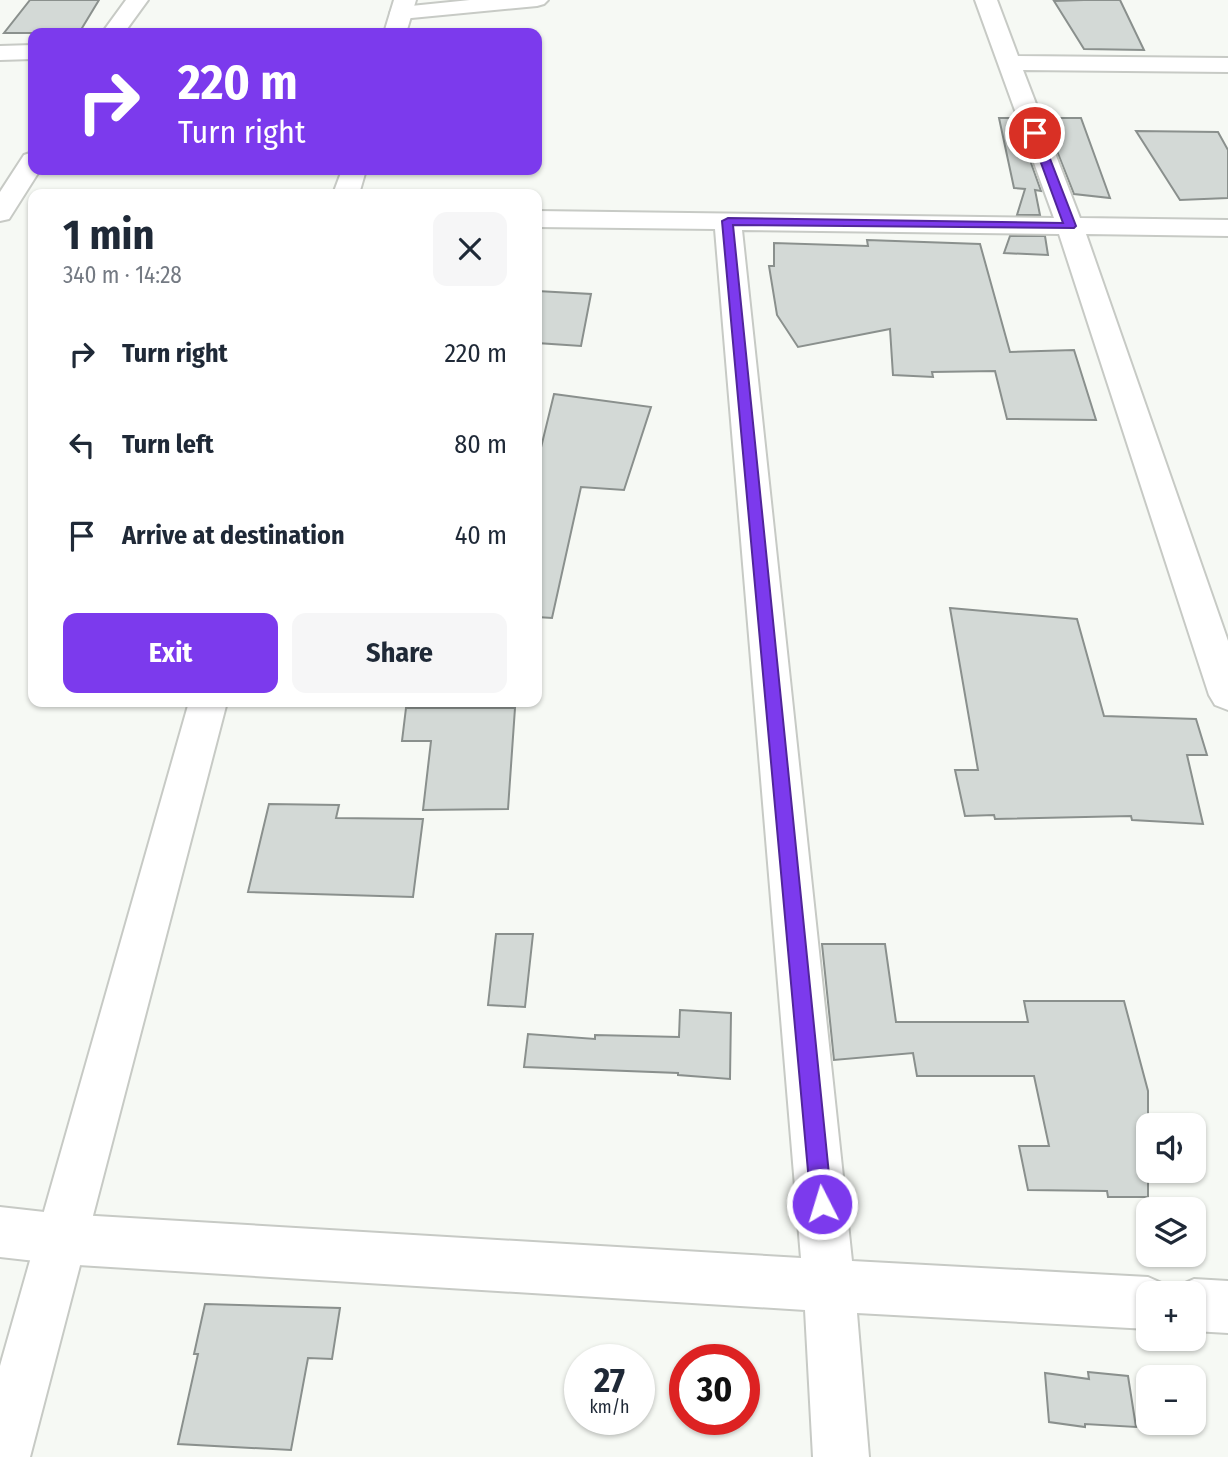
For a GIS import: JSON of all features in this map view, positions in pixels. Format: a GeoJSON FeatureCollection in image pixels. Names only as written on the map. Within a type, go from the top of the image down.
{"type":"FeatureCollection","features":[{"type":"Feature","properties":{"kind":"street"},"geometry":{"type":"LineString","coordinates":[[117,28],[137,0]]}},
{"type":"Feature","properties":{"kind":"street"},"geometry":{"type":"LineString","coordinates":[[400,15],[537,0]]}},
{"type":"Feature","properties":{"kind":"street"},"geometry":{"type":"LineString","coordinates":[[986,0],[1070,226],[1228,695]]}},
{"type":"Feature","properties":{"kind":"street"},"geometry":{"type":"LineString","coordinates":[[0,53],[28,52]]}},
{"type":"Feature","properties":{"kind":"street"},"geometry":{"type":"LineString","coordinates":[[1009,63],[1228,65]]}},
{"type":"Feature","properties":{"kind":"street"},"geometry":{"type":"LineString","coordinates":[[0,213],[28,168]]}},
{"type":"Feature","properties":{"kind":"street"},"geometry":{"type":"LineString","coordinates":[[0,213],[28,214]]}},
{"type":"Feature","properties":{"kind":"street"},"geometry":{"type":"LineString","coordinates":[[542,219],[1228,228]]}},
{"type":"Feature","properties":{"kind":"street"},"geometry":{"type":"LineString","coordinates":[[728,221],[830,1286],[841,1457]]}},
{"type":"Feature","properties":{"kind":"street"},"geometry":{"type":"LineString","coordinates":[[2,1457],[207,707]]}},
{"type":"Feature","properties":{"kind":"street"},"geometry":{"type":"LineString","coordinates":[[0,1232],[62,1239],[1136,1302]]}},
{"type":"Feature","properties":{"kind":"street"},"geometry":{"type":"LineString","coordinates":[[1206,1306],[1228,1307]]}},
{"type":"Feature","properties":{"kind":"building"},"geometry":{"type":"Polygon","coordinates":[[[30,0],[99,0],[82,28],[28,28],[28,33],[4,33],[30,0]]]}},
{"type":"Feature","properties":{"kind":"building"},"geometry":{"type":"Polygon","coordinates":[[[1120,0],[1144,50],[1084,49],[1054,1],[1120,0]]]}},
{"type":"Feature","properties":{"kind":"building"},"geometry":{"type":"Polygon","coordinates":[[[999,118],[1015,118],[1041,191],[1035,190],[1040,215],[1017,215],[1025,189],[1014,188],[999,118]]]}},
{"type":"Feature","properties":{"kind":"building"},"geometry":{"type":"Polygon","coordinates":[[[1044,118],[1081,118],[1110,198],[1074,194],[1044,118]]]}},
{"type":"Feature","properties":{"kind":"building"},"geometry":{"type":"Polygon","coordinates":[[[1136,131],[1218,132],[1228,150],[1228,198],[1180,200],[1136,131]]]}},
{"type":"Feature","properties":{"kind":"building"},"geometry":{"type":"Polygon","coordinates":[[[1010,236],[1045,236],[1048,255],[1004,253],[1010,236]]]}},
{"type":"Feature","properties":{"kind":"building"},"geometry":{"type":"Polygon","coordinates":[[[867,240],[980,244],[1010,352],[1074,350],[1096,420],[1007,419],[995,371],[932,372],[933,377],[893,375],[890,329],[798,347],[777,315],[769,266],[774,266],[774,243],[868,246],[867,240]]]}},
{"type":"Feature","properties":{"kind":"building"},"geometry":{"type":"Polygon","coordinates":[[[542,291],[591,294],[581,346],[542,343],[542,291]]]}},
{"type":"Feature","properties":{"kind":"building"},"geometry":{"type":"Polygon","coordinates":[[[554,394],[651,407],[624,490],[581,487],[552,618],[542,617],[542,443],[554,394]]]}},
{"type":"Feature","properties":{"kind":"building"},"geometry":{"type":"Polygon","coordinates":[[[950,608],[1077,619],[1104,716],[1196,719],[1207,755],[1187,755],[1203,824],[1132,820],[1131,816],[995,819],[994,815],[965,816],[955,770],[978,770],[950,608]]]}},
{"type":"Feature","properties":{"kind":"building"},"geometry":{"type":"Polygon","coordinates":[[[406,708],[515,708],[508,809],[423,810],[431,741],[402,741],[406,708]]]}},
{"type":"Feature","properties":{"kind":"building"},"geometry":{"type":"Polygon","coordinates":[[[269,804],[339,805],[336,818],[423,819],[413,897],[248,892],[269,804]]]}},
{"type":"Feature","properties":{"kind":"building"},"geometry":{"type":"Polygon","coordinates":[[[496,934],[533,934],[525,1007],[488,1005],[496,934]]]}},
{"type":"Feature","properties":{"kind":"building"},"geometry":{"type":"Polygon","coordinates":[[[822,944],[885,944],[896,1022],[1028,1022],[1024,1001],[1124,1001],[1148,1091],[1148,1113],[1136,1113],[1136,1183],[1148,1183],[1148,1197],[1108,1197],[1107,1191],[1028,1190],[1019,1146],[1049,1146],[1034,1076],[917,1076],[913,1053],[834,1060],[822,944]]]}},
{"type":"Feature","properties":{"kind":"building"},"geometry":{"type":"Polygon","coordinates":[[[680,1010],[731,1013],[730,1079],[678,1073],[524,1067],[528,1034],[595,1039],[595,1035],[679,1037],[680,1010]]]}},
{"type":"Feature","properties":{"kind":"building"},"geometry":{"type":"Polygon","coordinates":[[[205,1304],[340,1308],[332,1359],[308,1358],[291,1450],[178,1444],[198,1354],[194,1354],[205,1304]]]}},
{"type":"Feature","properties":{"kind":"building"},"geometry":{"type":"Polygon","coordinates":[[[1088,1372],[1128,1376],[1136,1427],[1085,1424],[1085,1427],[1049,1422],[1045,1373],[1089,1379],[1088,1372]]]}},
{"type":"Feature","properties":{"kind":"route"},"geometry":{"type":"LineString","coordinates":[[822,1204],[728,221],[1070,226],[1035,133]]}}]}
